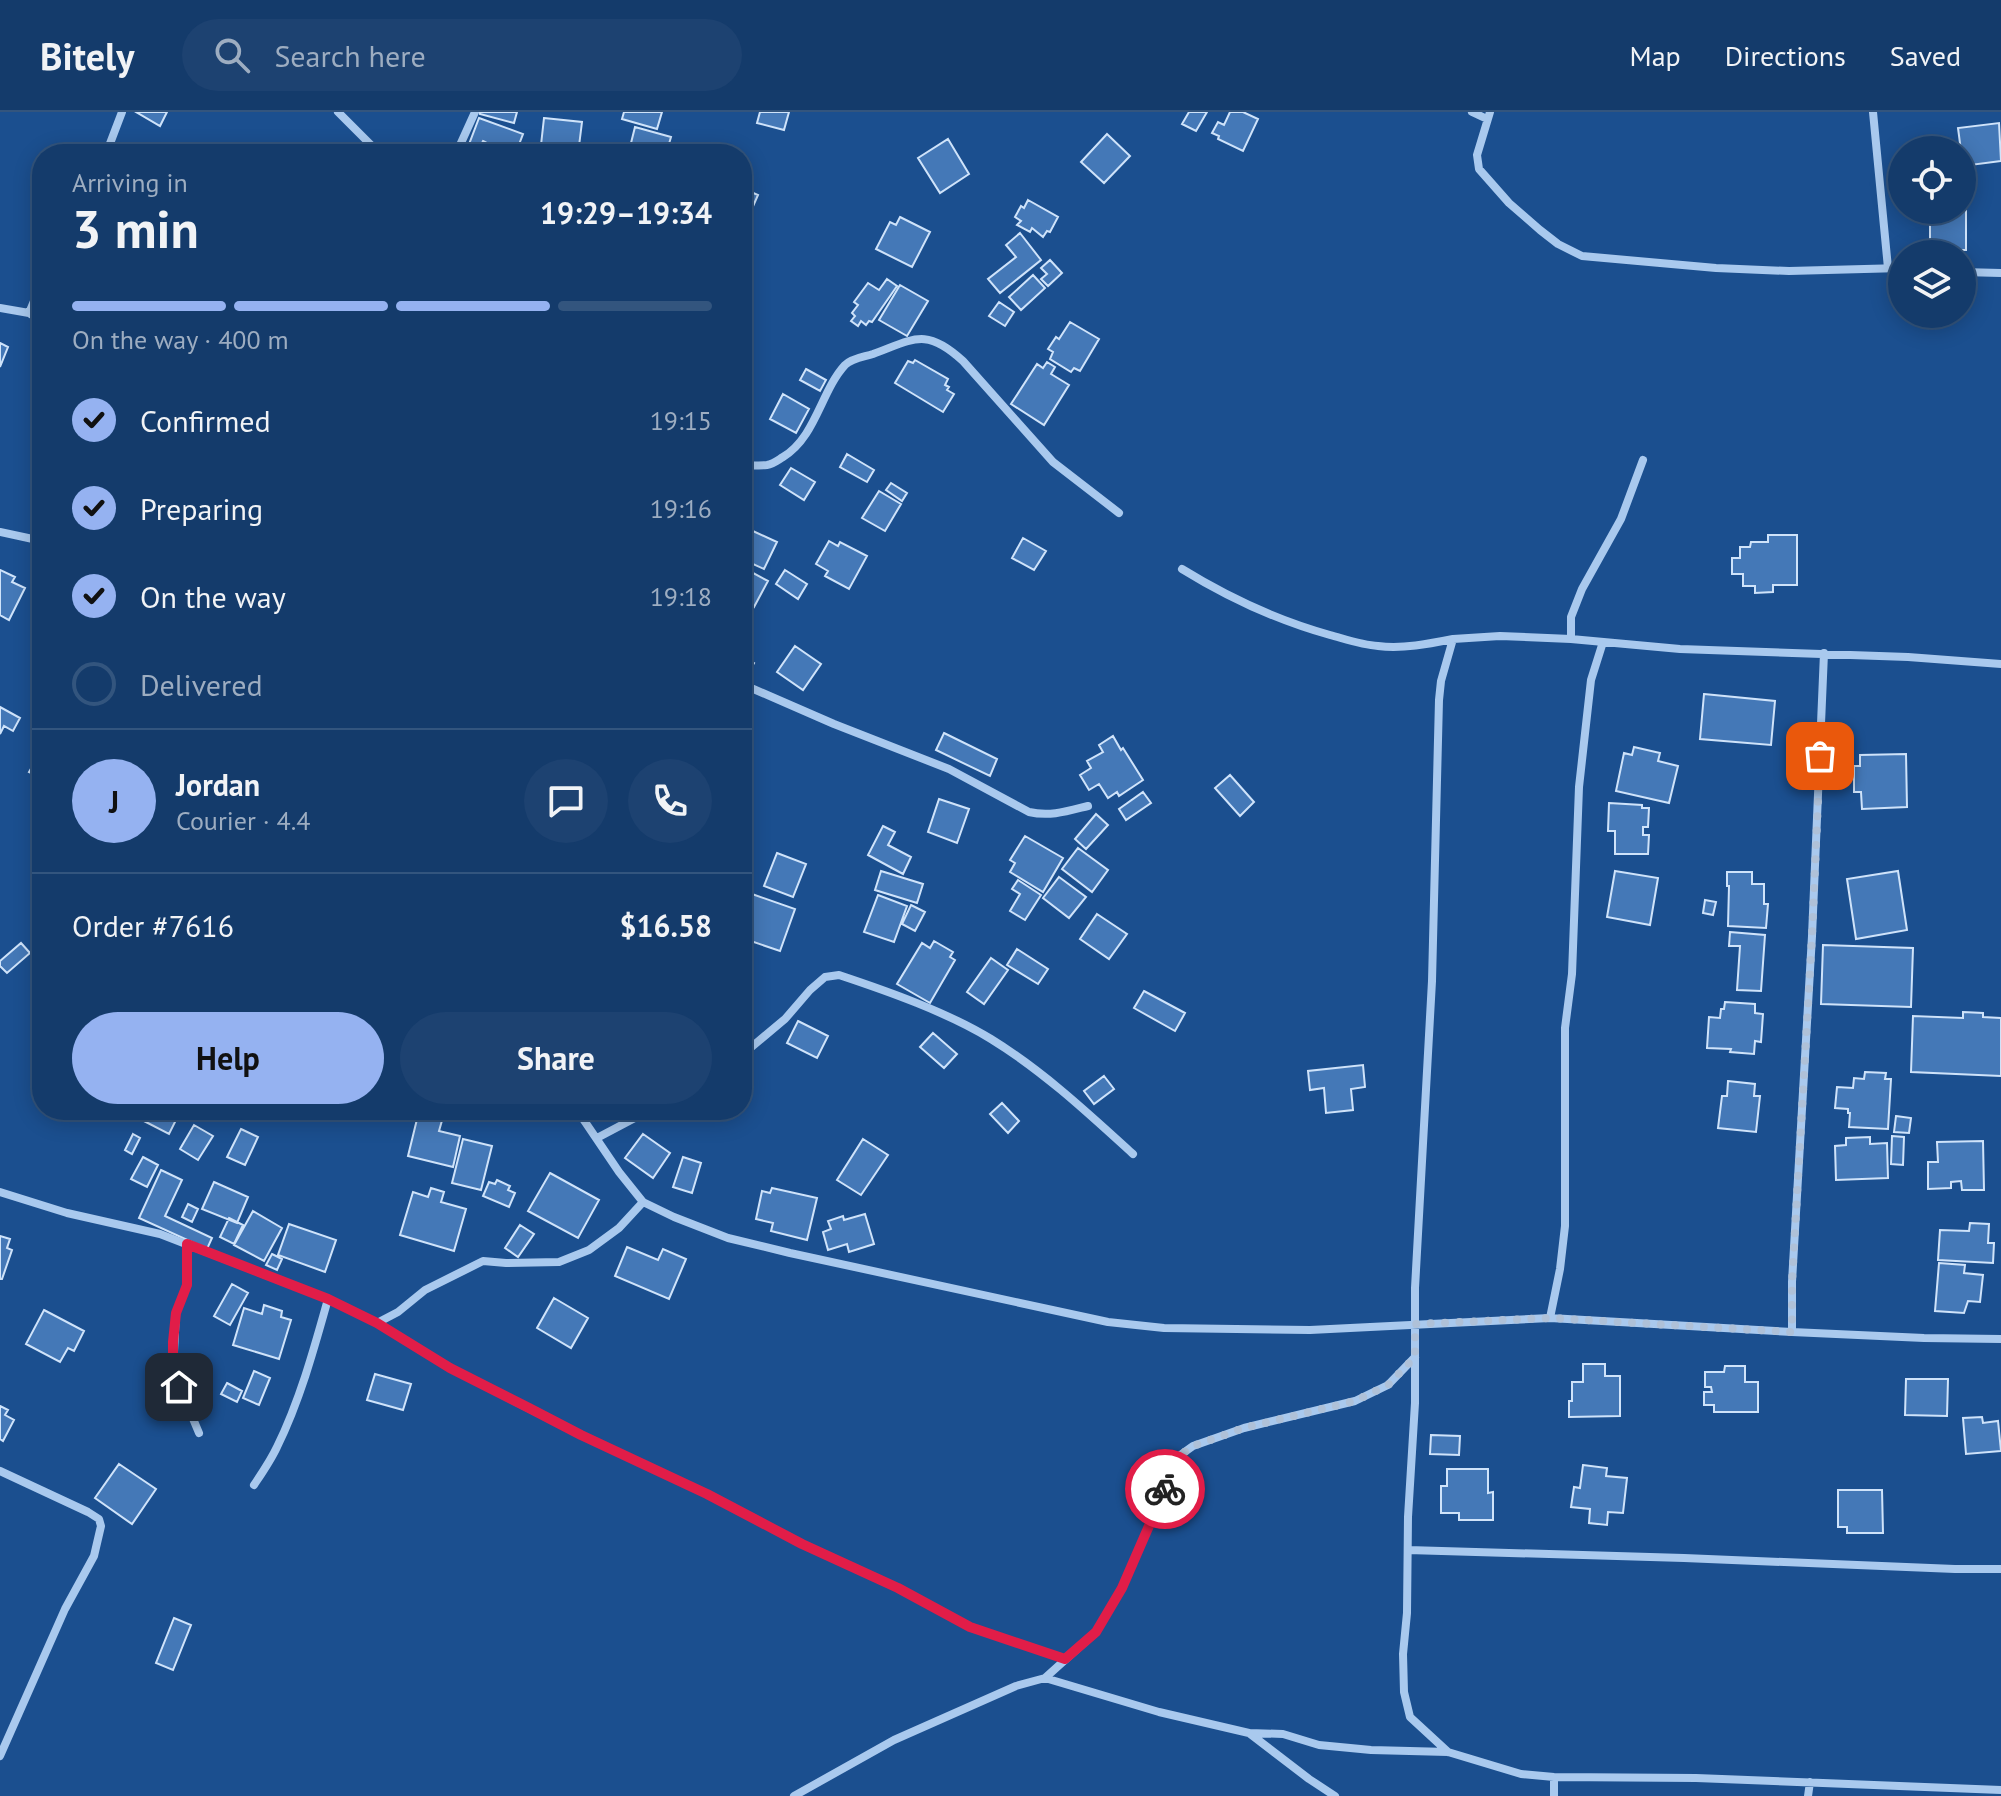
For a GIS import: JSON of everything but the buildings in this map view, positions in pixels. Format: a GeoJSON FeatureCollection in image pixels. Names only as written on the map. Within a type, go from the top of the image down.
{"type":"FeatureCollection","features":[{"type":"Feature","properties":{"kind":"street"},"geometry":{"type":"LineString","coordinates":[[110,144],[122,112]]}},
{"type":"Feature","properties":{"kind":"street"},"geometry":{"type":"LineString","coordinates":[[338,112],[370,144]]}},
{"type":"Feature","properties":{"kind":"street"},"geometry":{"type":"LineString","coordinates":[[461,144],[475,112]]}},
{"type":"Feature","properties":{"kind":"street"},"geometry":{"type":"LineString","coordinates":[[1472,112],[1489,115],[1477,155],[1479,169],[1509,203],[1558,244],[1582,256],[1789,271],[1888,268],[1873,112]]}},
{"type":"Feature","properties":{"kind":"street"},"geometry":{"type":"LineString","coordinates":[[1976,272],[2001,273]]}},
{"type":"Feature","properties":{"kind":"street"},"geometry":{"type":"LineString","coordinates":[[29,313],[32,306]]}},
{"type":"Feature","properties":{"kind":"street"},"geometry":{"type":"LineString","coordinates":[[0,308],[32,315]]}},
{"type":"Feature","properties":{"kind":"street"},"geometry":{"type":"LineString","coordinates":[[752,465],[770,465],[801,441],[848,361],[915,338],[934,341],[951,350],[1053,462],[1119,513]]}},
{"type":"Feature","properties":{"kind":"street"},"geometry":{"type":"LineString","coordinates":[[1571,639],[1571,617],[1582,589],[1621,519],[1643,460]]}},
{"type":"Feature","properties":{"kind":"street"},"geometry":{"type":"LineString","coordinates":[[0,532],[32,539]]}},
{"type":"Feature","properties":{"kind":"street"},"geometry":{"type":"LineString","coordinates":[[1182,569],[1262,613],[1343,639],[1378,646],[1417,646],[1453,639],[1500,636],[1680,649],[1824,653],[2001,664]]}},
{"type":"Feature","properties":{"kind":"street"},"geometry":{"type":"LineString","coordinates":[[1448,1752],[1410,1717],[1404,1692],[1403,1654],[1415,1403],[1415,1288],[1433,967],[1439,700],[1453,639]]}},
{"type":"Feature","properties":{"kind":"street"},"geometry":{"type":"LineString","coordinates":[[1550,1318],[1565,1226],[1565,1028],[1572,974],[1579,787],[1591,680],[1603,642]]}},
{"type":"Feature","properties":{"kind":"street"},"geometry":{"type":"LineString","coordinates":[[1792,1332],[1824,653]]}},
{"type":"Feature","properties":{"kind":"street"},"geometry":{"type":"LineString","coordinates":[[752,688],[949,769],[1029,812],[1055,814],[1088,806]]}},
{"type":"Feature","properties":{"kind":"street"},"geometry":{"type":"LineString","coordinates":[[752,1047],[785,1019],[825,977],[839,975],[924,1007],[990,1038],[1044,1076],[1133,1154]]}},
{"type":"Feature","properties":{"kind":"street"},"geometry":{"type":"LineString","coordinates":[[584,1120],[643,1202],[728,1238],[1108,1322],[1164,1328],[1310,1330],[1550,1318],[1792,1332],[2001,1339]]}},
{"type":"Feature","properties":{"kind":"street"},"geometry":{"type":"LineString","coordinates":[[597,1138],[631,1120]]}},
{"type":"Feature","properties":{"kind":"street"},"geometry":{"type":"LineString","coordinates":[[0,1192],[187,1244],[328,1299],[377,1323],[463,1375],[802,1544],[898,1588],[970,1627],[1065,1659]]}},
{"type":"Feature","properties":{"kind":"street"},"geometry":{"type":"LineString","coordinates":[[377,1323],[398,1312],[425,1290],[483,1261],[559,1262],[589,1250],[619,1228],[643,1202]]}},
{"type":"Feature","properties":{"kind":"street"},"geometry":{"type":"LineString","coordinates":[[187,1244],[187,1285],[176,1313],[173,1371],[199,1433]]}},
{"type":"Feature","properties":{"kind":"street"},"geometry":{"type":"LineString","coordinates":[[254,1485],[276,1451],[291,1416],[328,1299]]}},
{"type":"Feature","properties":{"kind":"street"},"geometry":{"type":"LineString","coordinates":[[794,1796],[894,1740],[1016,1686],[1045,1678],[1096,1632],[1122,1588],[1179,1456],[1193,1446],[1244,1428],[1355,1401],[1388,1385],[1415,1357]]}},
{"type":"Feature","properties":{"kind":"street"},"geometry":{"type":"LineString","coordinates":[[0,1471],[88,1512],[99,1519],[101,1526],[94,1556],[65,1609],[0,1756]]}},
{"type":"Feature","properties":{"kind":"street"},"geometry":{"type":"LineString","coordinates":[[1408,1550],[2001,1569]]}},
{"type":"Feature","properties":{"kind":"street"},"geometry":{"type":"LineString","coordinates":[[1045,1678],[1159,1712],[1249,1733],[1283,1734],[1319,1745],[1371,1750],[1448,1752],[1521,1774],[2001,1790]]}},
{"type":"Feature","properties":{"kind":"street"},"geometry":{"type":"LineString","coordinates":[[1249,1733],[1335,1796]]}},
{"type":"Feature","properties":{"kind":"street"},"geometry":{"type":"LineString","coordinates":[[1554,1777],[1554,1796]]}},
{"type":"Feature","properties":{"kind":"street"},"geometry":{"type":"LineString","coordinates":[[1808,1796],[1810,1782]]}},
{"type":"Feature","properties":{"kind":"way so far"},"geometry":{"type":"LineString","coordinates":[[1165,1489],[1179,1456],[1193,1446],[1244,1428],[1355,1401],[1388,1385],[1415,1357],[1415,1324],[1550,1318],[1792,1332],[1792,1282],[1820,756]]}},
{"type":"Feature","properties":{"kind":"route"},"geometry":{"type":"LineString","coordinates":[[179,1387],[173,1371],[173,1342],[176,1313],[187,1285],[187,1244],[328,1299],[377,1323],[450,1368],[581,1435],[898,1588],[970,1627],[1065,1659],[1096,1632],[1122,1588],[1165,1489]]}}]}
